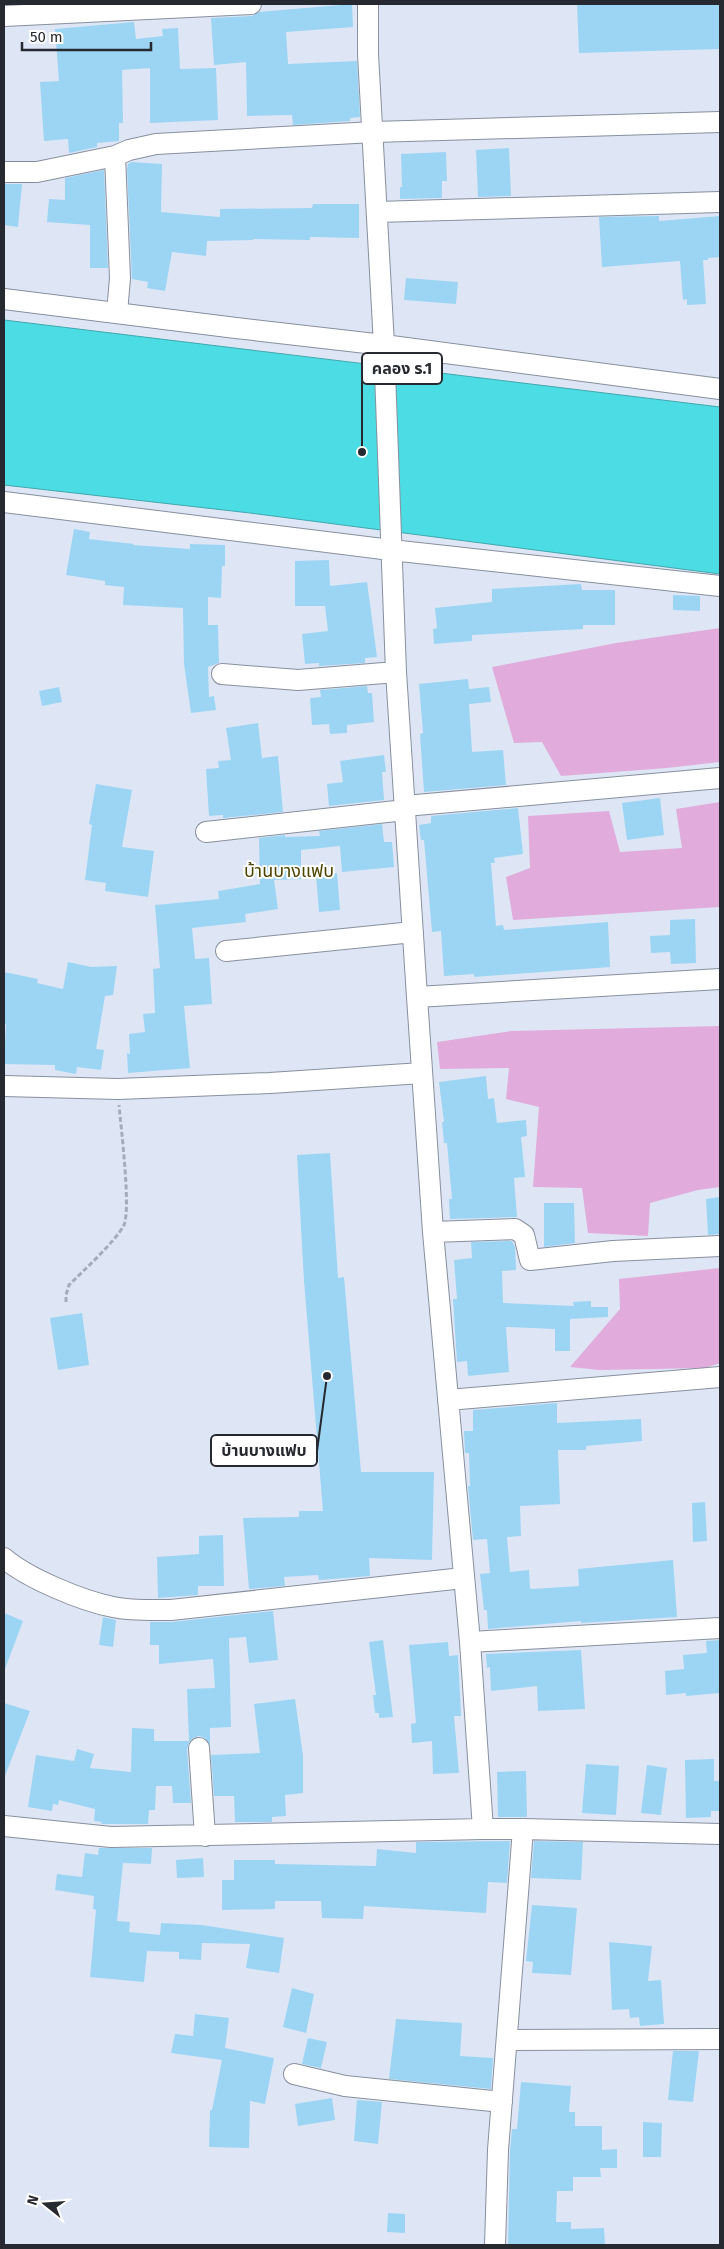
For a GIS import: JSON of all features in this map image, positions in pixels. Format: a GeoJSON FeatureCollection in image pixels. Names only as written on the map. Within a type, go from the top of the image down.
{"type":"FeatureCollection","features":[{"type":"Feature","properties":{"kind":"street"},"geometry":{"type":"LineString","coordinates":[[4,16],[119,8],[251,4]]}},
{"type":"Feature","properties":{"kind":"street"},"geometry":{"type":"LineString","coordinates":[[368,4],[376,212],[384,345],[396,672],[433,1232],[470,1642],[483,1829]]}},
{"type":"Feature","properties":{"kind":"street"},"geometry":{"type":"LineString","coordinates":[[4,172],[37,172],[115,156],[129,150],[156,144],[374,132],[720,122]]}},
{"type":"Feature","properties":{"kind":"street"},"geometry":{"type":"LineString","coordinates":[[115,156],[120,278],[117,313]]}},
{"type":"Feature","properties":{"kind":"street"},"geometry":{"type":"LineString","coordinates":[[376,212],[720,202]]}},
{"type":"Feature","properties":{"kind":"street"},"geometry":{"type":"LineString","coordinates":[[4,299],[384,345],[720,389]]}},
{"type":"Feature","properties":{"kind":"street"},"geometry":{"type":"LineString","coordinates":[[4,502],[720,586]]}},
{"type":"Feature","properties":{"kind":"street"},"geometry":{"type":"LineString","coordinates":[[222,674],[298,680],[396,672]]}},
{"type":"Feature","properties":{"kind":"street"},"geometry":{"type":"LineString","coordinates":[[206,832],[405,808],[720,778]]}},
{"type":"Feature","properties":{"kind":"street"},"geometry":{"type":"LineString","coordinates":[[226,951],[413,932]]}},
{"type":"Feature","properties":{"kind":"street"},"geometry":{"type":"LineString","coordinates":[[417,997],[720,979]]}},
{"type":"Feature","properties":{"kind":"street"},"geometry":{"type":"LineString","coordinates":[[4,1086],[118,1089],[270,1083],[422,1073]]}},
{"type":"Feature","properties":{"kind":"street"},"geometry":{"type":"LineString","coordinates":[[433,1232],[515,1229],[524,1235],[530,1260],[613,1252],[720,1246]]}},
{"type":"Feature","properties":{"kind":"street"},"geometry":{"type":"LineString","coordinates":[[448,1400],[720,1377]]}},
{"type":"Feature","properties":{"kind":"street"},"geometry":{"type":"LineString","coordinates":[[4,1558],[18,1569],[37,1579],[96,1603],[113,1608],[141,1610],[171,1610],[463,1578]]}},
{"type":"Feature","properties":{"kind":"street"},"geometry":{"type":"LineString","coordinates":[[470,1642],[720,1628]]}},
{"type":"Feature","properties":{"kind":"street"},"geometry":{"type":"LineString","coordinates":[[199,1748],[206,1836]]}},
{"type":"Feature","properties":{"kind":"street"},"geometry":{"type":"LineString","coordinates":[[4,1826],[111,1837],[483,1829],[720,1834]]}},
{"type":"Feature","properties":{"kind":"street"},"geometry":{"type":"LineString","coordinates":[[495,2245],[497,2169],[523,1829]]}},
{"type":"Feature","properties":{"kind":"street"},"geometry":{"type":"LineString","coordinates":[[508,2040],[720,2039]]}},
{"type":"Feature","properties":{"kind":"street"},"geometry":{"type":"LineString","coordinates":[[294,2074],[345,2086],[502,2102]]}},
{"type":"Feature","properties":{"kind":"path"},"geometry":{"type":"LineString","coordinates":[[66,1302],[66,1295],[70,1286],[114,1238],[125,1222],[126,1204],[118,1089]]}},
{"type":"Feature","properties":{"kind":"shaded area"},"geometry":{"type":"Polygon","coordinates":[[[720,628],[720,762],[561,776],[542,742],[514,743],[492,667],[616,643],[720,628]]]}},
{"type":"Feature","properties":{"kind":"shaded area"},"geometry":{"type":"Polygon","coordinates":[[[720,802],[720,907],[513,920],[506,877],[530,868],[528,816],[609,811],[620,852],[682,848],[676,809],[720,802]]]}},
{"type":"Feature","properties":{"kind":"shaded area"},"geometry":{"type":"Polygon","coordinates":[[[720,1026],[720,1187],[698,1190],[650,1203],[648,1236],[588,1233],[582,1188],[533,1187],[539,1107],[506,1099],[509,1068],[440,1069],[437,1042],[511,1031],[720,1026]]]}},
{"type":"Feature","properties":{"kind":"shaded area"},"geometry":{"type":"Polygon","coordinates":[[[720,1268],[720,1363],[705,1368],[599,1370],[570,1367],[620,1309],[619,1279],[720,1268]]]}},
{"type":"Feature","properties":{"kind":"water"},"geometry":{"type":"Polygon","coordinates":[[[4,320],[720,407],[720,574],[250,513],[4,485],[4,320]]]}},
{"type":"Feature","properties":{"kind":"building"},"geometry":{"type":"Polygon","coordinates":[[[352,4],[353,27],[286,32],[288,64],[357,61],[360,117],[350,118],[350,121],[293,125],[292,115],[247,116],[246,62],[214,65],[211,18],[252,16],[259,12],[352,4]]]}},
{"type":"Feature","properties":{"kind":"building"},"geometry":{"type":"Polygon","coordinates":[[[577,4],[720,4],[720,49],[579,53],[577,4]]]}},
{"type":"Feature","properties":{"kind":"building"},"geometry":{"type":"Polygon","coordinates":[[[134,22],[136,39],[163,36],[162,29],[178,28],[180,69],[216,68],[218,120],[150,123],[150,68],[122,70],[123,123],[119,123],[119,141],[97,143],[97,147],[69,153],[68,139],[44,141],[40,82],[59,81],[55,29],[134,22]]]}},
{"type":"Feature","properties":{"kind":"building"},"geometry":{"type":"Polygon","coordinates":[[[509,148],[511,196],[478,197],[476,150],[509,148]]]}},
{"type":"Feature","properties":{"kind":"building"},"geometry":{"type":"Polygon","coordinates":[[[446,152],[447,181],[442,181],[442,198],[400,199],[400,187],[402,187],[401,154],[446,152]]]}},
{"type":"Feature","properties":{"kind":"building"},"geometry":{"type":"Polygon","coordinates":[[[131,162],[162,164],[161,212],[220,217],[220,209],[312,208],[313,204],[359,204],[359,238],[310,237],[310,240],[253,239],[207,241],[206,256],[172,252],[165,291],[147,288],[148,282],[132,279],[127,169],[128,164],[131,162]]]}},
{"type":"Feature","properties":{"kind":"building"},"geometry":{"type":"Polygon","coordinates":[[[104,170],[108,268],[90,268],[90,225],[47,222],[49,199],[65,200],[65,178],[104,170]]]}},
{"type":"Feature","properties":{"kind":"building"},"geometry":{"type":"Polygon","coordinates":[[[5,184],[22,184],[18,227],[4,225],[5,184]]]}},
{"type":"Feature","properties":{"kind":"building"},"geometry":{"type":"Polygon","coordinates":[[[659,216],[659,221],[720,216],[720,257],[703,260],[706,304],[687,305],[687,299],[683,300],[680,261],[602,267],[599,217],[659,216]]]}},
{"type":"Feature","properties":{"kind":"building"},"geometry":{"type":"Polygon","coordinates":[[[406,278],[458,282],[456,304],[404,300],[406,278]]]}},
{"type":"Feature","properties":{"kind":"building"},"geometry":{"type":"Polygon","coordinates":[[[74,529],[90,532],[89,539],[133,545],[190,549],[190,544],[225,545],[225,566],[222,566],[221,598],[208,597],[208,625],[218,625],[219,663],[208,667],[209,697],[214,696],[216,710],[191,713],[184,664],[183,608],[123,605],[124,587],[105,585],[105,581],[66,575],[74,529]]]}},
{"type":"Feature","properties":{"kind":"building"},"geometry":{"type":"Polygon","coordinates":[[[329,560],[330,586],[367,582],[377,657],[365,658],[365,663],[319,666],[319,663],[305,664],[302,634],[328,631],[325,606],[295,606],[295,561],[329,560]]]}},
{"type":"Feature","properties":{"kind":"building"},"geometry":{"type":"Polygon","coordinates":[[[581,584],[582,590],[615,590],[615,625],[583,625],[583,629],[472,635],[472,641],[434,644],[433,629],[437,628],[435,608],[492,602],[492,589],[581,584]]]}},
{"type":"Feature","properties":{"kind":"building"},"geometry":{"type":"Polygon","coordinates":[[[673,595],[700,596],[700,611],[673,610],[673,595]]]}},
{"type":"Feature","properties":{"kind":"building"},"geometry":{"type":"Polygon","coordinates":[[[468,679],[469,689],[489,687],[491,702],[469,704],[472,752],[503,750],[506,785],[424,792],[420,734],[423,733],[419,684],[468,679]]]}},
{"type":"Feature","properties":{"kind":"building"},"geometry":{"type":"Polygon","coordinates":[[[367,686],[368,693],[372,693],[374,722],[347,725],[347,733],[330,734],[329,724],[312,725],[310,698],[321,697],[320,690],[367,686]]]}},
{"type":"Feature","properties":{"kind":"building"},"geometry":{"type":"Polygon","coordinates":[[[59,687],[62,702],[42,706],[39,691],[59,687]]]}},
{"type":"Feature","properties":{"kind":"building"},"geometry":{"type":"Polygon","coordinates":[[[258,723],[262,758],[278,756],[283,812],[223,818],[223,815],[209,816],[206,769],[219,768],[218,761],[231,760],[226,728],[258,723]]]}},
{"type":"Feature","properties":{"kind":"building"},"geometry":{"type":"Polygon","coordinates":[[[384,755],[386,772],[382,772],[384,800],[329,806],[327,784],[343,782],[340,761],[384,755]]]}},
{"type":"Feature","properties":{"kind":"building"},"geometry":{"type":"Polygon","coordinates":[[[96,784],[132,790],[122,847],[154,851],[148,897],[105,891],[106,883],[85,880],[92,825],[89,824],[96,784]]]}},
{"type":"Feature","properties":{"kind":"building"},"geometry":{"type":"Polygon","coordinates":[[[660,798],[664,835],[627,840],[622,803],[660,798]]]}},
{"type":"Feature","properties":{"kind":"building"},"geometry":{"type":"Polygon","coordinates":[[[518,808],[523,854],[494,858],[495,863],[491,863],[496,926],[503,925],[504,930],[608,922],[610,967],[474,977],[474,974],[444,976],[441,931],[432,932],[424,840],[421,840],[419,825],[431,823],[431,816],[518,808]]]}},
{"type":"Feature","properties":{"kind":"building"},"geometry":{"type":"Polygon","coordinates":[[[382,824],[384,842],[392,842],[394,867],[342,872],[340,846],[301,850],[301,879],[274,880],[278,909],[245,914],[246,922],[192,928],[195,959],[209,958],[212,1004],[184,1006],[190,1068],[128,1073],[127,1053],[130,1054],[129,1034],[145,1032],[143,1014],[155,1013],[153,969],[160,968],[155,905],[219,899],[218,891],[260,884],[259,838],[285,835],[285,837],[320,836],[319,831],[382,824]]]}},
{"type":"Feature","properties":{"kind":"building"},"geometry":{"type":"Polygon","coordinates":[[[337,873],[340,910],[319,912],[316,875],[337,873]]]}},
{"type":"Feature","properties":{"kind":"building"},"geometry":{"type":"Polygon","coordinates":[[[695,919],[696,963],[671,964],[670,952],[651,953],[650,936],[670,935],[670,920],[695,919]]]}},
{"type":"Feature","properties":{"kind":"building"},"geometry":{"type":"Polygon","coordinates":[[[68,962],[91,967],[117,966],[113,995],[105,996],[96,1049],[104,1050],[101,1070],[77,1067],[76,1074],[55,1070],[55,1065],[4,1064],[6,1024],[4,1023],[4,972],[38,979],[37,983],[63,989],[68,962]]]}},
{"type":"Feature","properties":{"kind":"building"},"geometry":{"type":"Polygon","coordinates":[[[486,1076],[488,1099],[494,1098],[497,1123],[526,1120],[527,1136],[521,1137],[525,1177],[514,1178],[517,1217],[450,1219],[449,1199],[452,1199],[447,1143],[444,1143],[442,1122],[444,1122],[439,1082],[486,1076]]]}},
{"type":"Feature","properties":{"kind":"building"},"geometry":{"type":"Polygon","coordinates":[[[330,1153],[338,1278],[344,1277],[361,1472],[434,1472],[432,1560],[369,1558],[370,1576],[319,1580],[318,1575],[284,1577],[285,1586],[249,1589],[243,1518],[299,1517],[299,1511],[323,1511],[304,1281],[297,1155],[330,1153]]]}},
{"type":"Feature","properties":{"kind":"building"},"geometry":{"type":"Polygon","coordinates":[[[720,1197],[720,1234],[708,1235],[706,1199],[720,1197]]]}},
{"type":"Feature","properties":{"kind":"building"},"geometry":{"type":"Polygon","coordinates":[[[544,1203],[574,1203],[575,1243],[544,1247],[544,1203]]]}},
{"type":"Feature","properties":{"kind":"building"},"geometry":{"type":"Polygon","coordinates":[[[512,1241],[515,1247],[516,1270],[502,1271],[503,1303],[574,1306],[573,1302],[591,1301],[591,1307],[608,1307],[608,1317],[570,1319],[570,1351],[555,1351],[555,1329],[506,1327],[509,1372],[468,1376],[467,1361],[457,1362],[453,1299],[457,1299],[454,1260],[472,1258],[471,1242],[512,1241]]]}},
{"type":"Feature","properties":{"kind":"building"},"geometry":{"type":"Polygon","coordinates":[[[82,1313],[89,1365],[58,1370],[50,1318],[82,1313]]]}},
{"type":"Feature","properties":{"kind":"building"},"geometry":{"type":"Polygon","coordinates":[[[557,1403],[557,1423],[641,1419],[642,1441],[586,1446],[586,1450],[558,1450],[560,1504],[520,1506],[521,1536],[507,1537],[510,1572],[529,1570],[530,1588],[532,1589],[579,1586],[578,1569],[673,1560],[677,1617],[581,1623],[581,1621],[488,1629],[487,1610],[484,1610],[480,1574],[490,1573],[487,1539],[473,1540],[468,1486],[470,1486],[469,1453],[465,1453],[464,1431],[473,1431],[473,1410],[557,1403]]]}},
{"type":"Feature","properties":{"kind":"building"},"geometry":{"type":"Polygon","coordinates":[[[705,1502],[707,1541],[693,1542],[692,1503],[705,1502]]]}},
{"type":"Feature","properties":{"kind":"building"},"geometry":{"type":"Polygon","coordinates":[[[223,1535],[224,1586],[198,1586],[198,1595],[158,1598],[157,1557],[199,1554],[199,1536],[223,1535]]]}},
{"type":"Feature","properties":{"kind":"building"},"geometry":{"type":"Polygon","coordinates":[[[273,1611],[278,1660],[249,1663],[246,1637],[229,1638],[231,1727],[210,1728],[210,1746],[205,1738],[199,1736],[189,1742],[187,1749],[191,1803],[173,1803],[172,1786],[156,1786],[155,1810],[149,1810],[148,1824],[101,1824],[102,1822],[94,1821],[95,1809],[59,1800],[58,1805],[53,1804],[52,1811],[28,1807],[36,1755],[74,1761],[77,1749],[94,1754],[90,1768],[131,1772],[132,1728],[154,1729],[154,1741],[189,1741],[187,1689],[215,1688],[213,1659],[159,1664],[159,1645],[150,1645],[150,1622],[172,1622],[273,1611]]]}},
{"type":"Feature","properties":{"kind":"building"},"geometry":{"type":"Polygon","coordinates":[[[4,1613],[23,1621],[5,1669],[4,1669],[4,1613]]]}},
{"type":"Feature","properties":{"kind":"building"},"geometry":{"type":"Polygon","coordinates":[[[103,1617],[116,1620],[113,1647],[99,1645],[103,1617]]]}},
{"type":"Feature","properties":{"kind":"building"},"geometry":{"type":"Polygon","coordinates":[[[383,1640],[393,1717],[379,1718],[379,1713],[375,1713],[373,1695],[376,1695],[369,1642],[383,1640]]]}},
{"type":"Feature","properties":{"kind":"building"},"geometry":{"type":"Polygon","coordinates":[[[720,1640],[720,1693],[686,1696],[686,1693],[666,1695],[665,1671],[684,1669],[683,1655],[707,1653],[706,1641],[720,1640]]]}},
{"type":"Feature","properties":{"kind":"building"},"geometry":{"type":"Polygon","coordinates":[[[448,1642],[449,1656],[458,1655],[461,1716],[454,1716],[459,1773],[433,1774],[432,1741],[412,1743],[411,1724],[416,1723],[409,1645],[448,1642]]]}},
{"type":"Feature","properties":{"kind":"building"},"geometry":{"type":"Polygon","coordinates":[[[581,1650],[585,1709],[538,1711],[537,1686],[491,1691],[490,1667],[487,1668],[486,1654],[581,1650]]]}},
{"type":"Feature","properties":{"kind":"building"},"geometry":{"type":"Polygon","coordinates":[[[295,1699],[303,1756],[303,1793],[285,1795],[286,1816],[272,1817],[272,1822],[235,1822],[234,1796],[214,1796],[211,1755],[260,1753],[254,1704],[295,1699]]]}},
{"type":"Feature","properties":{"kind":"building"},"geometry":{"type":"Polygon","coordinates":[[[4,1703],[30,1711],[5,1776],[4,1776],[4,1703]]]}},
{"type":"Feature","properties":{"kind":"building"},"geometry":{"type":"Polygon","coordinates":[[[714,1759],[714,1781],[720,1781],[720,1811],[711,1811],[711,1817],[686,1818],[685,1760],[714,1759]]]}},
{"type":"Feature","properties":{"kind":"building"},"geometry":{"type":"Polygon","coordinates":[[[586,1764],[619,1766],[616,1815],[582,1813],[586,1764]]]}},
{"type":"Feature","properties":{"kind":"building"},"geometry":{"type":"Polygon","coordinates":[[[647,1765],[667,1768],[661,1815],[641,1813],[647,1765]]]}},
{"type":"Feature","properties":{"kind":"building"},"geometry":{"type":"Polygon","coordinates":[[[526,1771],[527,1817],[498,1817],[497,1772],[526,1771]]]}},
{"type":"Feature","properties":{"kind":"building"},"geometry":{"type":"Polygon","coordinates":[[[510,1841],[507,1883],[488,1882],[486,1913],[364,1906],[363,1919],[322,1918],[321,1901],[275,1901],[275,1909],[222,1910],[222,1880],[234,1880],[234,1860],[275,1860],[275,1864],[376,1866],[377,1849],[416,1853],[416,1842],[510,1841]]]}},
{"type":"Feature","properties":{"kind":"building"},"geometry":{"type":"Polygon","coordinates":[[[534,1841],[583,1842],[581,1880],[531,1878],[534,1841]]]}},
{"type":"Feature","properties":{"kind":"building"},"geometry":{"type":"Polygon","coordinates":[[[99,1848],[152,1848],[151,1864],[123,1863],[117,1921],[130,1922],[129,1932],[160,1935],[161,1923],[202,1925],[284,1938],[279,1973],[246,1968],[250,1944],[202,1943],[201,1960],[179,1959],[179,1952],[147,1951],[144,1982],[90,1977],[96,1910],[93,1909],[94,1896],[55,1890],[57,1874],[82,1877],[85,1853],[98,1855],[99,1848]]]}},
{"type":"Feature","properties":{"kind":"building"},"geometry":{"type":"Polygon","coordinates":[[[203,1858],[204,1877],[177,1878],[176,1860],[203,1858]]]}},
{"type":"Feature","properties":{"kind":"building"},"geometry":{"type":"Polygon","coordinates":[[[532,1905],[577,1908],[571,1975],[532,1973],[533,1962],[526,1961],[532,1905]]]}},
{"type":"Feature","properties":{"kind":"building"},"geometry":{"type":"Polygon","coordinates":[[[609,1942],[652,1946],[648,1981],[661,1980],[664,2024],[640,2026],[639,2017],[630,2018],[629,2009],[612,2010],[609,1942]]]}},
{"type":"Feature","properties":{"kind":"building"},"geometry":{"type":"Polygon","coordinates":[[[292,1988],[314,1994],[306,2033],[283,2027],[292,1988]]]}},
{"type":"Feature","properties":{"kind":"building"},"geometry":{"type":"Polygon","coordinates":[[[195,2014],[229,2018],[225,2048],[274,2058],[265,2104],[250,2101],[249,2148],[209,2147],[210,2110],[212,2110],[222,2060],[171,2053],[175,2034],[193,2036],[195,2014]]]}},
{"type":"Feature","properties":{"kind":"building"},"geometry":{"type":"Polygon","coordinates":[[[396,2019],[462,2023],[460,2056],[493,2058],[491,2089],[389,2079],[396,2019]]]}},
{"type":"Feature","properties":{"kind":"building"},"geometry":{"type":"Polygon","coordinates":[[[308,2038],[327,2042],[321,2068],[302,2064],[308,2038]]]}},
{"type":"Feature","properties":{"kind":"building"},"geometry":{"type":"Polygon","coordinates":[[[673,2051],[699,2051],[693,2102],[668,2100],[673,2051]]]}},
{"type":"Feature","properties":{"kind":"building"},"geometry":{"type":"Polygon","coordinates":[[[521,2082],[571,2086],[569,2112],[575,2112],[575,2126],[602,2126],[602,2150],[617,2149],[617,2168],[600,2168],[601,2177],[573,2177],[573,2191],[557,2191],[556,2222],[571,2222],[571,2229],[604,2228],[605,2245],[508,2245],[510,2151],[512,2129],[517,2129],[521,2082]]]}},
{"type":"Feature","properties":{"kind":"building"},"geometry":{"type":"Polygon","coordinates":[[[332,2098],[335,2120],[298,2126],[295,2104],[332,2098]]]}},
{"type":"Feature","properties":{"kind":"building"},"geometry":{"type":"Polygon","coordinates":[[[357,2100],[382,2102],[378,2144],[354,2141],[357,2100]]]}},
{"type":"Feature","properties":{"kind":"building"},"geometry":{"type":"Polygon","coordinates":[[[643,2122],[662,2123],[661,2157],[643,2157],[643,2122]]]}},
{"type":"Feature","properties":{"kind":"building"},"geometry":{"type":"Polygon","coordinates":[[[388,2213],[405,2214],[405,2233],[387,2232],[388,2213]]]}},
{"type":"Feature","properties":{"kind":"place","name":"คลอง ร.1"},"geometry":{"type":"Point","coordinates":[362,452]}},
{"type":"Feature","properties":{"kind":"place","name":"บ้านบางแฟบ"},"geometry":{"type":"Point","coordinates":[327,1376]}},
{"type":"Feature","properties":{"kind":"district","name":"บ้านบางแฟบ"},"geometry":{"type":"Point","coordinates":[289,871]}}]}
